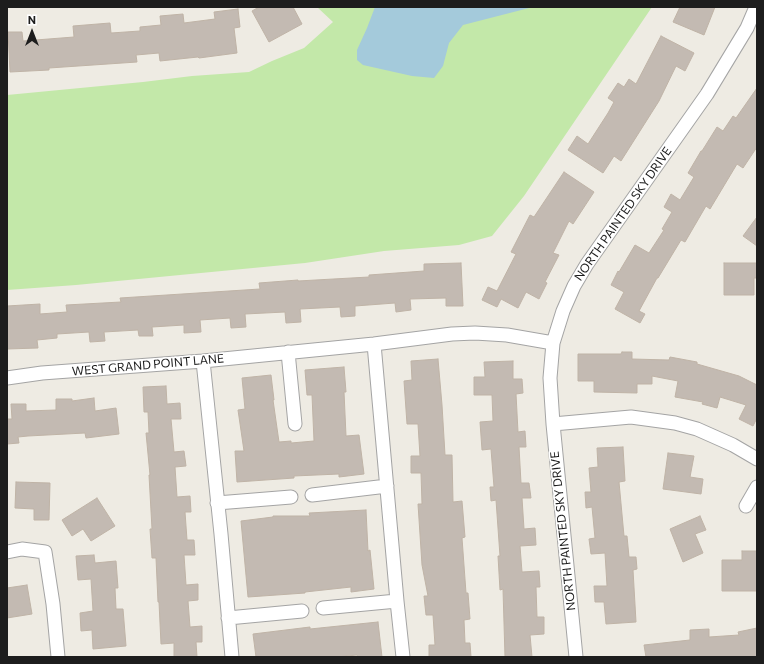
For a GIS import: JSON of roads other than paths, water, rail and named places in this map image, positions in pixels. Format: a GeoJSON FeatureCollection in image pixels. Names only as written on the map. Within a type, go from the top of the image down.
{"type":"FeatureCollection","features":[{"type":"Feature","properties":{"kind":"street","name":"NORTH PAINTED SKY DRIVE"},"geometry":{"type":"LineString","coordinates":[[576,657],[553,424],[550,378],[553,343],[563,311],[574,286],[587,264],[707,94],[747,28],[756,7]]}},
{"type":"Feature","properties":{"kind":"street","name":"WEST GRAND POINT LANE"},"geometry":{"type":"LineString","coordinates":[[7,378],[42,373],[203,361],[374,344],[452,334],[475,333],[506,335],[553,343]]}},
{"type":"Feature","properties":{"kind":"street"},"geometry":{"type":"LineString","coordinates":[[374,344],[397,601],[404,657]]}},
{"type":"Feature","properties":{"kind":"street"},"geometry":{"type":"LineString","coordinates":[[288,352],[295,424]]}},
{"type":"Feature","properties":{"kind":"street"},"geometry":{"type":"LineString","coordinates":[[203,361],[232,657]]}},
{"type":"Feature","properties":{"kind":"street"},"geometry":{"type":"LineString","coordinates":[[553,424],[631,417],[675,423],[697,429],[733,445],[757,459]]}},
{"type":"Feature","properties":{"kind":"street"},"geometry":{"type":"LineString","coordinates":[[312,494],[387,486]]}},
{"type":"Feature","properties":{"kind":"street"},"geometry":{"type":"LineString","coordinates":[[746,506],[757,487]]}},
{"type":"Feature","properties":{"kind":"street"},"geometry":{"type":"LineString","coordinates":[[217,503],[291,497]]}},
{"type":"Feature","properties":{"kind":"street"},"geometry":{"type":"LineString","coordinates":[[7,552],[22,549],[45,552],[54,604],[58,657]]}},
{"type":"Feature","properties":{"kind":"street"},"geometry":{"type":"LineString","coordinates":[[323,608],[397,601]]}},
{"type":"Feature","properties":{"kind":"street"},"geometry":{"type":"LineString","coordinates":[[228,618],[302,611]]}},
{"type":"Feature","properties":{"kind":"water"},"geometry":{"type":"Polygon","coordinates":[[[375,7],[533,7],[463,25],[449,43],[443,66],[434,78],[412,76],[363,65],[357,60],[357,50],[375,7]]]}}]}
